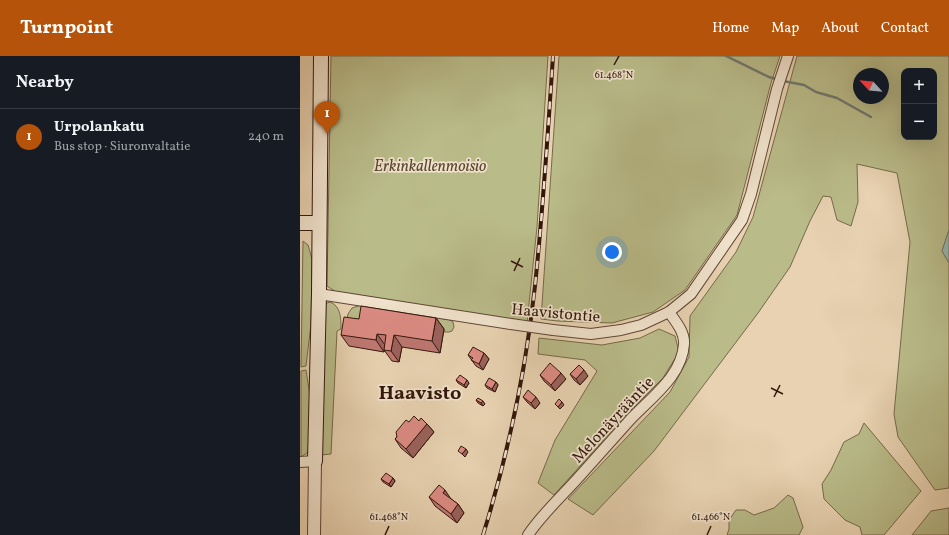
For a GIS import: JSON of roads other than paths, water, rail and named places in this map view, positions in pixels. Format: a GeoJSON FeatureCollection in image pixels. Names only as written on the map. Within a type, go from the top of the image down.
{"type":"FeatureCollection","features":[{"type":"Feature","properties":{"kind":"main road"},"geometry":{"type":"LineString","coordinates":[[315,461],[319,294],[321,56]]}},
{"type":"Feature","properties":{"kind":"main road"},"geometry":{"type":"LineString","coordinates":[[300,223],[319,223]]}},
{"type":"Feature","properties":{"kind":"street","name":"Haavistontie"},"geometry":{"type":"LineString","coordinates":[[319,294],[511,324],[591,334],[621,330],[641,325],[668,312],[691,294],[742,220],[751,194],[777,89],[788,56]]}},
{"type":"Feature","properties":{"kind":"street","name":"Melonäyrääntie"},"geometry":{"type":"LineString","coordinates":[[528,535],[537,522],[630,420],[667,382],[677,367],[683,354],[684,342],[682,332],[668,312]]}},
{"type":"Feature","properties":{"kind":"street"},"geometry":{"type":"LineString","coordinates":[[300,462],[315,461],[314,535]]}},
{"type":"Feature","properties":{"kind":"water"},"geometry":{"type":"Polygon","coordinates":[[[949,230],[949,263],[942,251],[949,230]]]}},
{"type":"Feature","properties":{"kind":"waterway"},"geometry":{"type":"LineString","coordinates":[[726,56],[776,79]]}},
{"type":"Feature","properties":{"kind":"waterway"},"geometry":{"type":"LineString","coordinates":[[783,81],[804,85],[816,92],[837,98],[871,117]]}},
{"type":"Feature","properties":{"kind":"railway"},"geometry":{"type":"LineString","coordinates":[[483,535],[508,443],[527,349],[538,257],[553,56]]}},
{"type":"Feature","properties":{"kind":"place","name":"Urpolankatu"},"geometry":{"type":"Point","coordinates":[327,134]}},
{"type":"Feature","properties":{"kind":"district","name":"Haavisto"},"geometry":{"type":"Point","coordinates":[420,392]}},
{"type":"Feature","properties":{"kind":"park label","name":"Erkinkallenmoisio"},"geometry":{"type":"Point","coordinates":[430,165]}}]}
